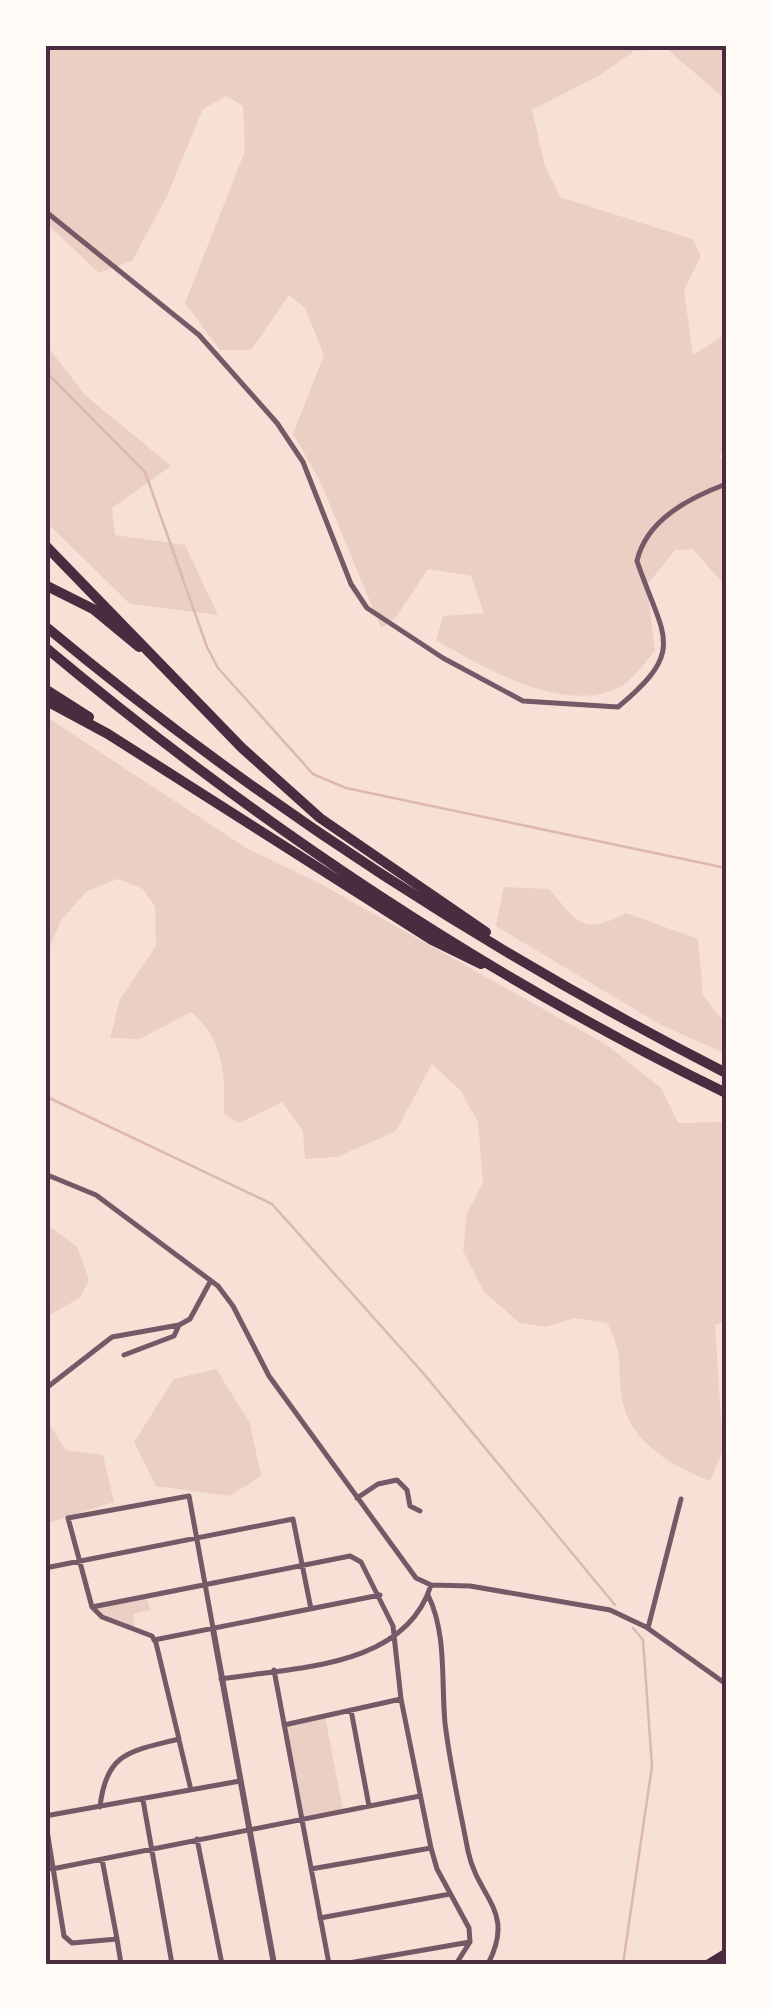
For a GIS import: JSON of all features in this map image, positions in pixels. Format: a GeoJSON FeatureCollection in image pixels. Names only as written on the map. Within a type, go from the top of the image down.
{"type":"FeatureCollection","features":[{"type":"Feature","properties":{"kind":"highway"},"geometry":{"type":"LineString","coordinates":[[45,545],[242,748],[320,818],[561,986]]}},
{"type":"Feature","properties":{"kind":"highway"},"geometry":{"type":"LineString","coordinates":[[45,584],[93,608],[169,670]]}},
{"type":"Feature","properties":{"kind":"highway"},"geometry":{"type":"LineString","coordinates":[[45,626],[224,766],[455,922],[561,986],[726,1073]]}},
{"type":"Feature","properties":{"kind":"highway"},"geometry":{"type":"LineString","coordinates":[[45,646],[258,811],[445,936],[726,1093]]}},
{"type":"Feature","properties":{"kind":"highway"},"geometry":{"type":"LineString","coordinates":[[45,689],[108,734],[432,940],[549,997]]}},
{"type":"Feature","properties":{"kind":"highway"},"geometry":{"type":"LineString","coordinates":[[45,700],[108,734]]}},
{"type":"Feature","properties":{"kind":"highway"},"geometry":{"type":"LineString","coordinates":[[708,1964],[726,1952]]}},
{"type":"Feature","properties":{"kind":"street"},"geometry":{"type":"LineString","coordinates":[[45,211],[198,334],[277,422],[302,462],[351,584],[367,608],[443,658],[523,701],[618,707],[657,674],[666,651],[637,562],[640,549],[655,524],[726,484]]}},
{"type":"Feature","properties":{"kind":"street"},"geometry":{"type":"LineString","coordinates":[[45,1174],[96,1196],[226,1296],[268,1376],[408,1570],[431,1585],[470,1586],[594,1605],[648,1628],[726,1684]]}},
{"type":"Feature","properties":{"kind":"street"},"geometry":{"type":"LineString","coordinates":[[45,1389],[112,1337],[180,1325],[190,1319],[210,1282]]}},
{"type":"Feature","properties":{"kind":"street"},"geometry":{"type":"LineString","coordinates":[[124,1355],[174,1336],[180,1325]]}},
{"type":"Feature","properties":{"kind":"street"},"geometry":{"type":"LineString","coordinates":[[357,1498],[378,1484],[397,1480],[407,1490],[410,1506],[420,1511]]}},
{"type":"Feature","properties":{"kind":"street"},"geometry":{"type":"LineString","coordinates":[[274,1964],[221,1680],[213,1629],[189,1496],[68,1518],[92,1606],[102,1617],[154,1640],[213,1629],[380,1596]]}},
{"type":"Feature","properties":{"kind":"street"},"geometry":{"type":"LineString","coordinates":[[648,1628],[681,1499]]}},
{"type":"Feature","properties":{"kind":"street"},"geometry":{"type":"LineString","coordinates":[[45,1568],[294,1519],[311,1609]]}},
{"type":"Feature","properties":{"kind":"street"},"geometry":{"type":"LineString","coordinates":[[92,1606],[354,1557],[380,1596],[382,1611],[393,1626],[401,1699],[432,1848],[450,1894],[470,1928],[470,1942],[456,1964]]}},
{"type":"Feature","properties":{"kind":"street"},"geometry":{"type":"LineString","coordinates":[[221,1680],[356,1656],[392,1640],[424,1610],[431,1585]]}},
{"type":"Feature","properties":{"kind":"street"},"geometry":{"type":"LineString","coordinates":[[428,1595],[438,1614],[446,1724],[469,1857],[500,1920],[498,1943],[488,1964]]}},
{"type":"Feature","properties":{"kind":"street"},"geometry":{"type":"LineString","coordinates":[[154,1640],[191,1790]]}},
{"type":"Feature","properties":{"kind":"street"},"geometry":{"type":"LineString","coordinates":[[274,1670],[329,1964]]}},
{"type":"Feature","properties":{"kind":"street"},"geometry":{"type":"LineString","coordinates":[[284,1725],[401,1699]]}},
{"type":"Feature","properties":{"kind":"street"},"geometry":{"type":"LineString","coordinates":[[351,1710],[370,1806]]}},
{"type":"Feature","properties":{"kind":"street"},"geometry":{"type":"LineString","coordinates":[[100,1807],[102,1781],[124,1752],[179,1739]]}},
{"type":"Feature","properties":{"kind":"street"},"geometry":{"type":"LineString","coordinates":[[117,1939],[68,1942],[45,1817],[240,1781]]}},
{"type":"Feature","properties":{"kind":"street"},"geometry":{"type":"LineString","coordinates":[[52,1869],[420,1796]]}},
{"type":"Feature","properties":{"kind":"street"},"geometry":{"type":"LineString","coordinates":[[144,1800],[172,1964]]}},
{"type":"Feature","properties":{"kind":"street"},"geometry":{"type":"LineString","coordinates":[[197,1838],[222,1964]]}},
{"type":"Feature","properties":{"kind":"street"},"geometry":{"type":"LineString","coordinates":[[311,1868],[432,1848]]}},
{"type":"Feature","properties":{"kind":"street"},"geometry":{"type":"LineString","coordinates":[[102,1858],[122,1964]]}},
{"type":"Feature","properties":{"kind":"street"},"geometry":{"type":"LineString","coordinates":[[320,1918],[450,1894]]}},
{"type":"Feature","properties":{"kind":"street"},"geometry":{"type":"LineString","coordinates":[[343,1964],[378,1961],[470,1942]]}},
{"type":"Feature","properties":{"kind":"shaded area"},"geometry":{"type":"Polygon","coordinates":[[[45,45],[726,45],[726,100],[667,49],[634,51],[600,75],[532,110],[545,166],[560,197],[692,239],[701,256],[684,290],[693,355],[726,334],[726,448],[719,457],[726,462],[726,587],[693,549],[675,550],[647,585],[655,651],[622,686],[594,695],[571,695],[523,684],[436,640],[443,616],[484,613],[471,576],[428,569],[396,617],[381,628],[320,481],[293,434],[324,355],[305,308],[289,295],[251,350],[220,350],[185,303],[245,151],[243,106],[226,96],[203,109],[166,198],[132,261],[99,273],[45,222],[45,45]]]}},
{"type":"Feature","properties":{"kind":"shaded area"},"geometry":{"type":"Polygon","coordinates":[[[45,343],[85,395],[171,466],[112,508],[115,535],[185,545],[218,615],[130,604],[45,521],[45,343]]]}},
{"type":"Feature","properties":{"kind":"shaded area"},"geometry":{"type":"Polygon","coordinates":[[[45,716],[248,849],[319,883],[607,1045],[661,1088],[678,1123],[726,1122],[726,1320],[715,1325],[723,1450],[710,1481],[668,1460],[633,1428],[622,1398],[618,1352],[607,1323],[574,1318],[546,1327],[520,1323],[484,1292],[463,1251],[467,1213],[483,1183],[478,1122],[460,1090],[432,1064],[396,1131],[337,1157],[305,1159],[303,1131],[282,1102],[239,1123],[224,1114],[220,1058],[210,1034],[191,1012],[140,1039],[110,1038],[120,999],[156,946],[155,907],[143,889],[118,879],[87,891],[61,920],[45,958],[45,716]]]}},
{"type":"Feature","properties":{"kind":"shaded area"},"geometry":{"type":"Polygon","coordinates":[[[504,887],[549,889],[582,922],[600,924],[626,913],[698,939],[703,995],[720,1018],[726,1015],[726,1054],[661,1025],[496,926],[504,887]]]}},
{"type":"Feature","properties":{"kind":"shaded area"},"geometry":{"type":"Polygon","coordinates":[[[45,1223],[77,1247],[89,1279],[80,1298],[45,1317],[45,1223]]]}},
{"type":"Feature","properties":{"kind":"shaded area"},"geometry":{"type":"Polygon","coordinates":[[[216,1369],[250,1423],[261,1476],[230,1496],[156,1486],[134,1442],[174,1379],[216,1369]]]}},
{"type":"Feature","properties":{"kind":"shaded area"},"geometry":{"type":"Polygon","coordinates":[[[45,1417],[66,1450],[103,1455],[114,1502],[45,1524],[45,1417]]]}},
{"type":"Feature","properties":{"kind":"shaded area"},"geometry":{"type":"Polygon","coordinates":[[[146,1594],[150,1610],[133,1614],[135,1629],[102,1617],[92,1607],[146,1594]]]}},
{"type":"Feature","properties":{"kind":"shaded area"},"geometry":{"type":"Polygon","coordinates":[[[325,1716],[343,1810],[301,1818],[284,1725],[325,1716]]]}},
{"type":"Feature","properties":{"kind":"waterway"},"geometry":{"type":"LineString","coordinates":[[45,371],[145,472],[218,668],[313,774],[346,788],[726,868]]}},
{"type":"Feature","properties":{"kind":"waterway"},"geometry":{"type":"LineString","coordinates":[[45,1096],[272,1204],[424,1374],[615,1605]]}},
{"type":"Feature","properties":{"kind":"waterway"},"geometry":{"type":"LineString","coordinates":[[623,1964],[652,1766],[643,1640],[633,1628]]}}]}
